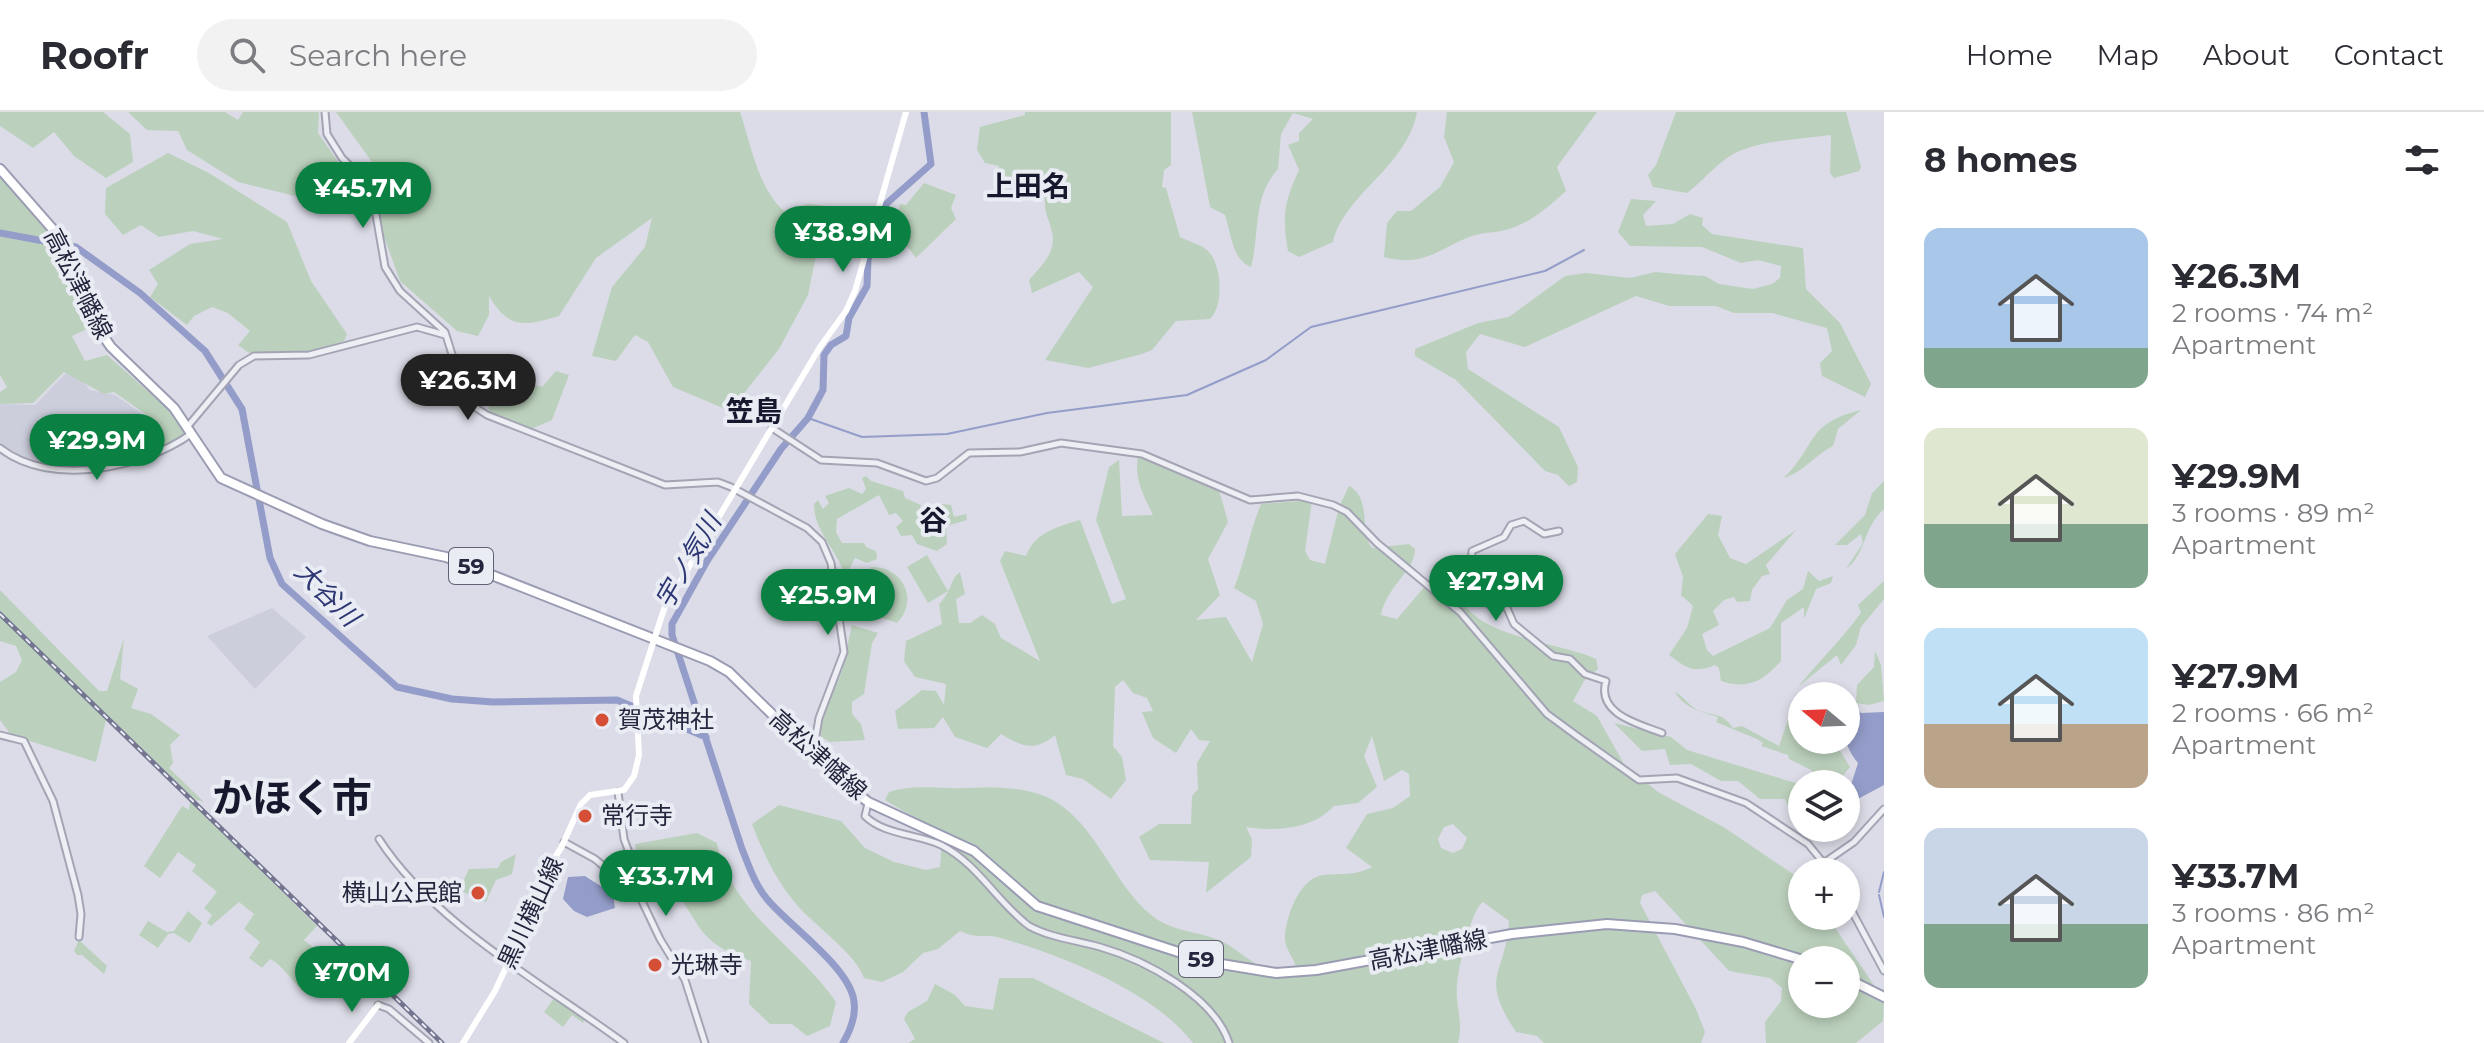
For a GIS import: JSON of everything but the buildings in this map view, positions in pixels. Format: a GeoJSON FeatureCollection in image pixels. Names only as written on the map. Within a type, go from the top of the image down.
{"type":"FeatureCollection","features":[{"type":"Feature","properties":{"kind":"main road"},"geometry":{"type":"LineString","coordinates":[[618,792],[631,784],[638,764],[637,704],[654,638],[673,593],[851,300],[906,112]]}},
{"type":"Feature","properties":{"kind":"main road","name":"高松津幡線"},"geometry":{"type":"LineString","coordinates":[[0,169],[57,234],[70,258],[94,323],[111,347],[174,408],[221,478],[254,496],[370,541],[446,557],[474,567],[686,650],[729,672],[868,802],[974,851],[1025,898],[1051,913],[1242,969],[1276,973],[1316,970],[1512,934],[1607,924],[1675,929],[1743,942],[1788,956]]}},
{"type":"Feature","properties":{"kind":"main road","name":"黒川横山線"},"geometry":{"type":"LineString","coordinates":[[463,1043],[495,991],[537,901],[546,868],[564,842],[585,799],[597,793],[618,792]]}},
{"type":"Feature","properties":{"kind":"main road"},"geometry":{"type":"LineString","coordinates":[[1860,985],[1884,997]]}},
{"type":"Feature","properties":{"kind":"main road"},"geometry":{"type":"LineString","coordinates":[[349,1043],[378,1005]]}},
{"type":"Feature","properties":{"kind":"street"},"geometry":{"type":"LineString","coordinates":[[325,112],[327,134],[342,158],[371,186],[379,248],[390,277],[446,335],[459,387],[475,409],[665,485],[718,482],[762,502],[816,536],[827,551],[834,577],[844,652],[819,718],[813,753]]}},
{"type":"Feature","properties":{"kind":"street"},"geometry":{"type":"LineString","coordinates":[[0,448],[15,458],[37,465],[113,467],[161,453],[189,430],[235,370],[254,356],[309,355],[417,327],[446,335]]}},
{"type":"Feature","properties":{"kind":"street"},"geometry":{"type":"LineString","coordinates":[[772,428],[821,460],[877,463],[926,481],[937,478],[969,453],[1020,452],[1061,443],[1142,454],[1250,500],[1298,496],[1333,505],[1347,512],[1377,543],[1460,612],[1547,714],[1632,777],[1649,781],[1677,778],[1746,803],[1808,844],[1821,858]]}},
{"type":"Feature","properties":{"kind":"street"},"geometry":{"type":"LineString","coordinates":[[1559,531],[1544,534],[1524,521],[1511,525],[1504,537],[1472,551],[1469,589],[1494,608],[1506,606],[1514,624],[1553,656],[1570,659],[1585,674],[1606,681],[1605,696],[1616,714],[1662,733]]}},
{"type":"Feature","properties":{"kind":"street"},"geometry":{"type":"LineString","coordinates":[[0,735],[24,741],[46,783],[78,895],[81,914],[79,937]]}},
{"type":"Feature","properties":{"kind":"street"},"geometry":{"type":"LineString","coordinates":[[618,792],[624,839],[639,875],[640,897],[660,939],[685,980],[705,1043]]}},
{"type":"Feature","properties":{"kind":"street"},"geometry":{"type":"LineString","coordinates":[[868,802],[865,816],[869,820],[931,841],[955,853],[1029,926],[1042,933],[1122,955],[1203,1001],[1229,1043]]}},
{"type":"Feature","properties":{"kind":"street"},"geometry":{"type":"LineString","coordinates":[[1831,858],[1854,842],[1884,809]]}},
{"type":"Feature","properties":{"kind":"street"},"geometry":{"type":"LineString","coordinates":[[379,839],[417,885],[507,960],[624,1043]]}},
{"type":"Feature","properties":{"kind":"street"},"geometry":{"type":"LineString","coordinates":[[564,842],[595,859],[640,897]]}},
{"type":"Feature","properties":{"kind":"street"},"geometry":{"type":"LineString","coordinates":[[1860,926],[1884,971]]}},
{"type":"Feature","properties":{"kind":"street"},"geometry":{"type":"LineString","coordinates":[[378,1005],[389,1009],[429,1043]]}},
{"type":"Feature","properties":{"kind":"shaded area"},"geometry":{"type":"Polygon","coordinates":[[[66,373],[81,380],[90,390],[115,395],[151,420],[145,431],[112,450],[52,464],[20,457],[0,444],[0,404],[35,405],[66,373]]]}},
{"type":"Feature","properties":{"kind":"shaded area"},"geometry":{"type":"Polygon","coordinates":[[[272,608],[306,637],[255,689],[207,636],[272,608]]]}},
{"type":"Feature","properties":{"kind":"green space"},"geometry":{"type":"Polygon","coordinates":[[[0,112],[103,112],[130,134],[133,162],[106,178],[74,156],[54,132],[33,148],[0,126],[0,112]]]}},
{"type":"Feature","properties":{"kind":"green space"},"geometry":{"type":"Polygon","coordinates":[[[128,112],[225,112],[238,120],[243,112],[319,112],[318,133],[355,186],[312,200],[238,182],[187,150],[178,131],[147,130],[128,112]]]}},
{"type":"Feature","properties":{"kind":"green space"},"geometry":{"type":"Polygon","coordinates":[[[336,112],[740,112],[756,165],[768,190],[784,211],[808,204],[826,206],[808,295],[779,349],[730,411],[673,387],[648,342],[635,335],[616,361],[592,356],[612,287],[645,247],[652,218],[596,258],[559,316],[527,323],[511,320],[489,296],[489,315],[478,336],[457,331],[400,281],[370,197],[372,162],[336,112]]]}},
{"type":"Feature","properties":{"kind":"green space"},"geometry":{"type":"Polygon","coordinates":[[[1025,112],[1171,112],[1171,165],[1164,170],[1162,187],[1166,188],[1180,237],[1206,250],[1217,267],[1220,286],[1218,305],[1210,319],[1176,321],[1152,350],[1088,368],[1045,360],[1093,287],[1079,272],[1032,293],[1029,280],[1047,258],[1053,239],[1045,199],[999,172],[999,166],[985,163],[977,150],[980,127],[1025,115],[1025,112]]]}},
{"type":"Feature","properties":{"kind":"green space"},"geometry":{"type":"Polygon","coordinates":[[[1192,112],[1417,112],[1401,149],[1349,209],[1333,242],[1299,257],[1288,251],[1285,228],[1287,201],[1299,170],[1288,145],[1299,141],[1299,133],[1313,119],[1293,113],[1281,134],[1278,169],[1260,204],[1251,267],[1236,252],[1225,215],[1210,207],[1192,112]]]}},
{"type":"Feature","properties":{"kind":"green space"},"geometry":{"type":"Polygon","coordinates":[[[1447,112],[1597,112],[1557,167],[1566,191],[1539,213],[1517,226],[1472,236],[1421,258],[1398,260],[1384,257],[1387,223],[1397,211],[1411,211],[1440,187],[1454,162],[1444,137],[1447,112]]]}},
{"type":"Feature","properties":{"kind":"green space"},"geometry":{"type":"Polygon","coordinates":[[[1676,112],[1846,112],[1861,167],[1859,171],[1834,178],[1830,173],[1831,135],[1774,142],[1742,150],[1720,164],[1687,193],[1653,187],[1648,175],[1656,165],[1676,112]]]}},
{"type":"Feature","properties":{"kind":"green space"},"geometry":{"type":"Polygon","coordinates":[[[168,153],[209,173],[287,222],[311,281],[347,334],[344,341],[314,351],[249,353],[238,345],[250,331],[228,313],[212,307],[194,316],[187,325],[150,297],[158,284],[149,270],[190,244],[223,239],[193,231],[159,237],[141,225],[123,235],[105,214],[106,188],[168,153]]]}},
{"type":"Feature","properties":{"kind":"green space"},"geometry":{"type":"Polygon","coordinates":[[[0,176],[52,234],[68,262],[91,327],[72,336],[85,361],[107,355],[169,410],[186,434],[164,448],[154,420],[114,392],[104,394],[64,372],[33,403],[0,404],[0,392],[7,387],[0,375],[0,176]]]}},
{"type":"Feature","properties":{"kind":"green space"},"geometry":{"type":"Polygon","coordinates":[[[924,183],[956,195],[951,208],[956,219],[916,258],[895,230],[900,204],[906,205],[924,183]]]}},
{"type":"Feature","properties":{"kind":"green space"},"geometry":{"type":"Polygon","coordinates":[[[1631,199],[1656,201],[1643,215],[1646,226],[1673,224],[1690,214],[1703,218],[1702,225],[1712,234],[1803,248],[1806,289],[1840,323],[1871,384],[1865,397],[1822,376],[1820,363],[1832,351],[1827,328],[1772,313],[1734,313],[1716,306],[1669,306],[1636,296],[1525,347],[1480,334],[1466,352],[1468,369],[1559,427],[1578,467],[1577,482],[1569,486],[1558,475],[1545,471],[1456,380],[1415,356],[1415,349],[1478,323],[1509,317],[1565,276],[1586,273],[1630,278],[1655,272],[1705,276],[1719,284],[1753,289],[1772,284],[1780,278],[1781,266],[1758,260],[1741,263],[1702,247],[1630,246],[1618,232],[1631,199]]]}},
{"type":"Feature","properties":{"kind":"green space"},"geometry":{"type":"Polygon","coordinates":[[[556,371],[569,375],[552,420],[531,429],[489,411],[487,389],[502,375],[542,387],[556,371]]]}},
{"type":"Feature","properties":{"kind":"green space"},"geometry":{"type":"Polygon","coordinates":[[[1861,410],[1838,429],[1833,446],[1784,478],[1821,429],[1830,422],[1861,410]]]}},
{"type":"Feature","properties":{"kind":"green space"},"geometry":{"type":"Polygon","coordinates":[[[1138,456],[1219,490],[1228,522],[1208,559],[1220,595],[1196,620],[1226,617],[1252,662],[1263,624],[1256,601],[1234,588],[1261,504],[1312,500],[1305,551],[1310,560],[1325,564],[1339,507],[1349,486],[1356,491],[1363,506],[1366,533],[1372,548],[1409,544],[1415,549],[1411,564],[1389,596],[1381,615],[1397,619],[1426,585],[1441,580],[1459,593],[1467,608],[1498,629],[1596,659],[1598,669],[1584,681],[1573,701],[1597,716],[1624,764],[1658,792],[1725,828],[1788,871],[1788,930],[1836,930],[1847,946],[1788,946],[1788,1018],[1860,1018],[1860,965],[1884,1000],[1883,1021],[1856,1043],[1766,1043],[1765,1022],[1781,1001],[1782,988],[1770,978],[1729,971],[1655,891],[1642,895],[1640,903],[1696,1009],[1705,1032],[1701,1043],[1544,1043],[1537,1036],[1516,1032],[1498,998],[1496,986],[1509,921],[1483,902],[1470,927],[1460,967],[1458,1043],[1193,1043],[1155,1007],[1078,965],[995,937],[960,931],[938,949],[923,953],[903,972],[882,982],[864,978],[844,950],[797,905],[766,857],[752,824],[779,805],[841,821],[865,848],[894,862],[926,870],[940,867],[942,840],[917,819],[885,800],[889,792],[917,787],[996,788],[1039,794],[1070,813],[1133,897],[1158,920],[1219,940],[1269,971],[1287,976],[1297,976],[1285,935],[1292,908],[1301,890],[1323,875],[1354,873],[1372,867],[1346,848],[1367,814],[1393,808],[1410,796],[1409,774],[1402,770],[1384,781],[1372,736],[1364,756],[1377,787],[1358,803],[1334,806],[1305,824],[1281,829],[1246,827],[1252,839],[1251,857],[1206,893],[1209,862],[1150,860],[1139,837],[1159,824],[1191,824],[1192,796],[1198,789],[1197,763],[1210,741],[1199,740],[1191,729],[1176,753],[1153,738],[1142,712],[1153,711],[1147,698],[1133,693],[1123,680],[1115,687],[1113,746],[1122,757],[1126,780],[1111,799],[1083,779],[1066,775],[1055,735],[1041,744],[1028,746],[1001,734],[987,748],[955,737],[943,717],[934,728],[898,729],[895,711],[922,690],[936,691],[944,705],[946,684],[915,677],[904,661],[906,641],[942,624],[939,604],[960,572],[965,594],[956,599],[959,623],[970,623],[982,615],[995,624],[1001,638],[1040,661],[1000,561],[1005,551],[1026,556],[1041,536],[1080,520],[1112,604],[1126,599],[1096,520],[1109,467],[1119,460],[1122,516],[1153,515],[1137,472],[1138,456]],[[1453,824],[1444,827],[1438,839],[1441,848],[1453,853],[1462,849],[1467,838],[1453,824]]]}},
{"type":"Feature","properties":{"kind":"green space"},"geometry":{"type":"Polygon","coordinates":[[[866,476],[871,481],[903,491],[905,498],[921,505],[917,517],[921,519],[942,504],[951,505],[954,517],[966,514],[967,520],[946,526],[947,544],[937,551],[917,544],[912,535],[901,536],[896,527],[903,521],[896,513],[889,515],[879,495],[837,519],[836,532],[842,543],[864,543],[876,551],[877,559],[867,563],[855,558],[845,577],[818,524],[814,504],[818,500],[823,509],[829,503],[825,496],[849,488],[862,494],[866,489],[862,478],[866,476]]]}},
{"type":"Feature","properties":{"kind":"green space"},"geometry":{"type":"Polygon","coordinates":[[[1884,481],[1884,509],[1872,525],[1858,556],[1846,569],[1863,543],[1861,534],[1847,545],[1835,545],[1865,515],[1872,493],[1884,481]]]}},
{"type":"Feature","properties":{"kind":"green space"},"geometry":{"type":"Polygon","coordinates":[[[1708,514],[1722,516],[1718,535],[1730,558],[1746,564],[1796,530],[1766,565],[1770,574],[1762,576],[1752,590],[1750,601],[1737,602],[1734,597],[1724,600],[1713,611],[1719,625],[1702,634],[1707,650],[1713,656],[1770,628],[1787,600],[1803,589],[1808,571],[1819,581],[1833,576],[1831,583],[1816,589],[1804,619],[1804,607],[1781,623],[1781,661],[1768,674],[1748,684],[1721,681],[1719,668],[1715,665],[1690,668],[1669,655],[1687,628],[1693,606],[1681,595],[1683,577],[1675,554],[1708,514]]]}},
{"type":"Feature","properties":{"kind":"green space"},"geometry":{"type":"Polygon","coordinates":[[[927,555],[948,591],[928,603],[907,567],[927,555]]]}},
{"type":"Feature","properties":{"kind":"green space"},"geometry":{"type":"Polygon","coordinates":[[[871,567],[891,572],[904,586],[907,604],[897,623],[857,609],[871,567]]]}},
{"type":"Feature","properties":{"kind":"green space"},"geometry":{"type":"Polygon","coordinates":[[[1884,581],[1884,599],[1861,627],[1856,645],[1841,665],[1837,655],[1802,682],[1861,613],[1858,605],[1884,581]]]}},
{"type":"Feature","properties":{"kind":"green space"},"geometry":{"type":"Polygon","coordinates":[[[0,590],[99,691],[107,691],[124,638],[120,679],[138,689],[131,708],[151,714],[180,735],[170,745],[173,763],[169,768],[204,802],[194,799],[0,611],[0,590]]]}},
{"type":"Feature","properties":{"kind":"green space"},"geometry":{"type":"Polygon","coordinates":[[[0,617],[106,720],[96,762],[11,735],[0,720],[0,682],[16,672],[22,660],[16,646],[0,641],[0,617]]]}},
{"type":"Feature","properties":{"kind":"green space"},"geometry":{"type":"Polygon","coordinates":[[[852,625],[878,633],[872,643],[864,694],[852,702],[852,714],[861,724],[865,740],[830,742],[821,737],[822,718],[842,671],[852,625]]]}},
{"type":"Feature","properties":{"kind":"green space"},"geometry":{"type":"Polygon","coordinates":[[[1875,651],[1881,665],[1884,701],[1860,704],[1860,682],[1874,667],[1875,651]]]}},
{"type":"Feature","properties":{"kind":"green space"},"geometry":{"type":"Polygon","coordinates":[[[1675,692],[1696,709],[1722,717],[1733,728],[1742,726],[1779,746],[1788,720],[1788,754],[1842,754],[1850,767],[1848,770],[1811,770],[1789,759],[1788,755],[1761,746],[1763,743],[1757,739],[1716,722],[1718,717],[1699,711],[1688,706],[1675,692]]]}},
{"type":"Feature","properties":{"kind":"green space"},"geometry":{"type":"Polygon","coordinates":[[[1614,723],[1671,737],[1687,750],[1788,781],[1788,807],[1785,799],[1760,799],[1738,781],[1721,781],[1691,764],[1670,765],[1665,749],[1642,751],[1614,723]]]}},
{"type":"Feature","properties":{"kind":"green space"},"geometry":{"type":"Polygon","coordinates":[[[190,801],[317,926],[304,940],[331,962],[305,993],[275,962],[270,959],[262,968],[249,958],[260,942],[244,929],[254,914],[239,902],[211,926],[207,923],[212,915],[204,908],[217,892],[192,871],[196,865],[178,852],[160,878],[144,866],[182,806],[189,810],[190,801]]]}},
{"type":"Feature","properties":{"kind":"green space"},"geometry":{"type":"Polygon","coordinates":[[[697,833],[717,843],[724,867],[736,889],[836,1002],[830,1026],[807,1036],[792,1024],[770,1024],[749,1004],[751,961],[713,942],[699,927],[676,890],[662,882],[637,855],[635,844],[697,833]]]}},
{"type":"Feature","properties":{"kind":"green space"},"geometry":{"type":"Polygon","coordinates":[[[516,854],[512,874],[496,880],[486,902],[459,890],[469,869],[498,868],[501,862],[516,854]]]}},
{"type":"Feature","properties":{"kind":"green space"},"geometry":{"type":"Polygon","coordinates":[[[188,911],[202,923],[190,943],[174,933],[168,934],[158,948],[139,935],[148,921],[167,932],[174,931],[188,911]]]}},
{"type":"Feature","properties":{"kind":"green space"},"geometry":{"type":"Polygon","coordinates":[[[79,940],[107,966],[104,974],[74,951],[79,940]]]}},
{"type":"Feature","properties":{"kind":"green space"},"geometry":{"type":"Polygon","coordinates":[[[999,978],[1033,978],[1164,1043],[908,1043],[915,1039],[904,1019],[908,1012],[927,1001],[935,984],[955,995],[965,1006],[993,1010],[999,978]]]}},
{"type":"Feature","properties":{"kind":"green space"},"geometry":{"type":"Polygon","coordinates":[[[555,997],[585,1018],[583,1023],[572,1015],[563,1027],[544,1012],[555,997]]]}},
{"type":"Feature","properties":{"kind":"water"},"geometry":{"type":"Polygon","coordinates":[[[1860,712],[1884,712],[1884,785],[1860,798],[1860,770],[1856,770],[1858,763],[1852,756],[1860,754],[1860,712]]]}},
{"type":"Feature","properties":{"kind":"water"},"geometry":{"type":"Polygon","coordinates":[[[585,876],[613,894],[615,908],[587,917],[574,911],[563,899],[568,877],[585,876]]]}},
{"type":"Feature","properties":{"kind":"waterway","name":"宇ノ気川"},"geometry":{"type":"LineString","coordinates":[[843,1043],[854,1013],[850,989],[831,961],[777,909],[756,882],[742,849],[672,635],[672,624],[707,561],[781,449],[808,418],[823,390],[824,355],[831,345],[846,336],[849,318],[867,286],[868,259],[882,224],[886,204],[931,164],[924,112]]}},
{"type":"Feature","properties":{"kind":"waterway","name":"大谷川"},"geometry":{"type":"LineString","coordinates":[[0,233],[76,247],[140,293],[205,351],[242,409],[270,558],[282,584],[397,687],[452,699],[493,702],[617,700],[706,737]]}},
{"type":"Feature","properties":{"kind":"waterway"},"geometry":{"type":"LineString","coordinates":[[808,418],[862,437],[947,434],[1047,413],[1187,395],[1266,360],[1311,327],[1545,271],[1584,250]]}},
{"type":"Feature","properties":{"kind":"waterway"},"geometry":{"type":"LineString","coordinates":[[1879,892],[1884,872]]}},
{"type":"Feature","properties":{"kind":"waterway"},"geometry":{"type":"LineString","coordinates":[[1879,895],[1884,917]]}},
{"type":"Feature","properties":{"kind":"railway"},"geometry":{"type":"LineString","coordinates":[[0,614],[442,1043]]}},
{"type":"Feature","properties":{"kind":"place","name":"賀茂神社"},"geometry":{"type":"Point","coordinates":[602,720]}},
{"type":"Feature","properties":{"kind":"place","name":"常行寺"},"geometry":{"type":"Point","coordinates":[585,816]}},
{"type":"Feature","properties":{"kind":"place","name":"横山公民館"},"geometry":{"type":"Point","coordinates":[478,893]}},
{"type":"Feature","properties":{"kind":"place","name":"光琳寺"},"geometry":{"type":"Point","coordinates":[655,965]}},
{"type":"Feature","properties":{"kind":"district","name":"上田名"},"geometry":{"type":"Point","coordinates":[1028,186]}},
{"type":"Feature","properties":{"kind":"district","name":"笠島"},"geometry":{"type":"Point","coordinates":[754,411]}},
{"type":"Feature","properties":{"kind":"district","name":"谷"},"geometry":{"type":"Point","coordinates":[933,520]}},
{"type":"Feature","properties":{"kind":"district","name":"かほく市"},"geometry":{"type":"Point","coordinates":[292,798]}}]}
